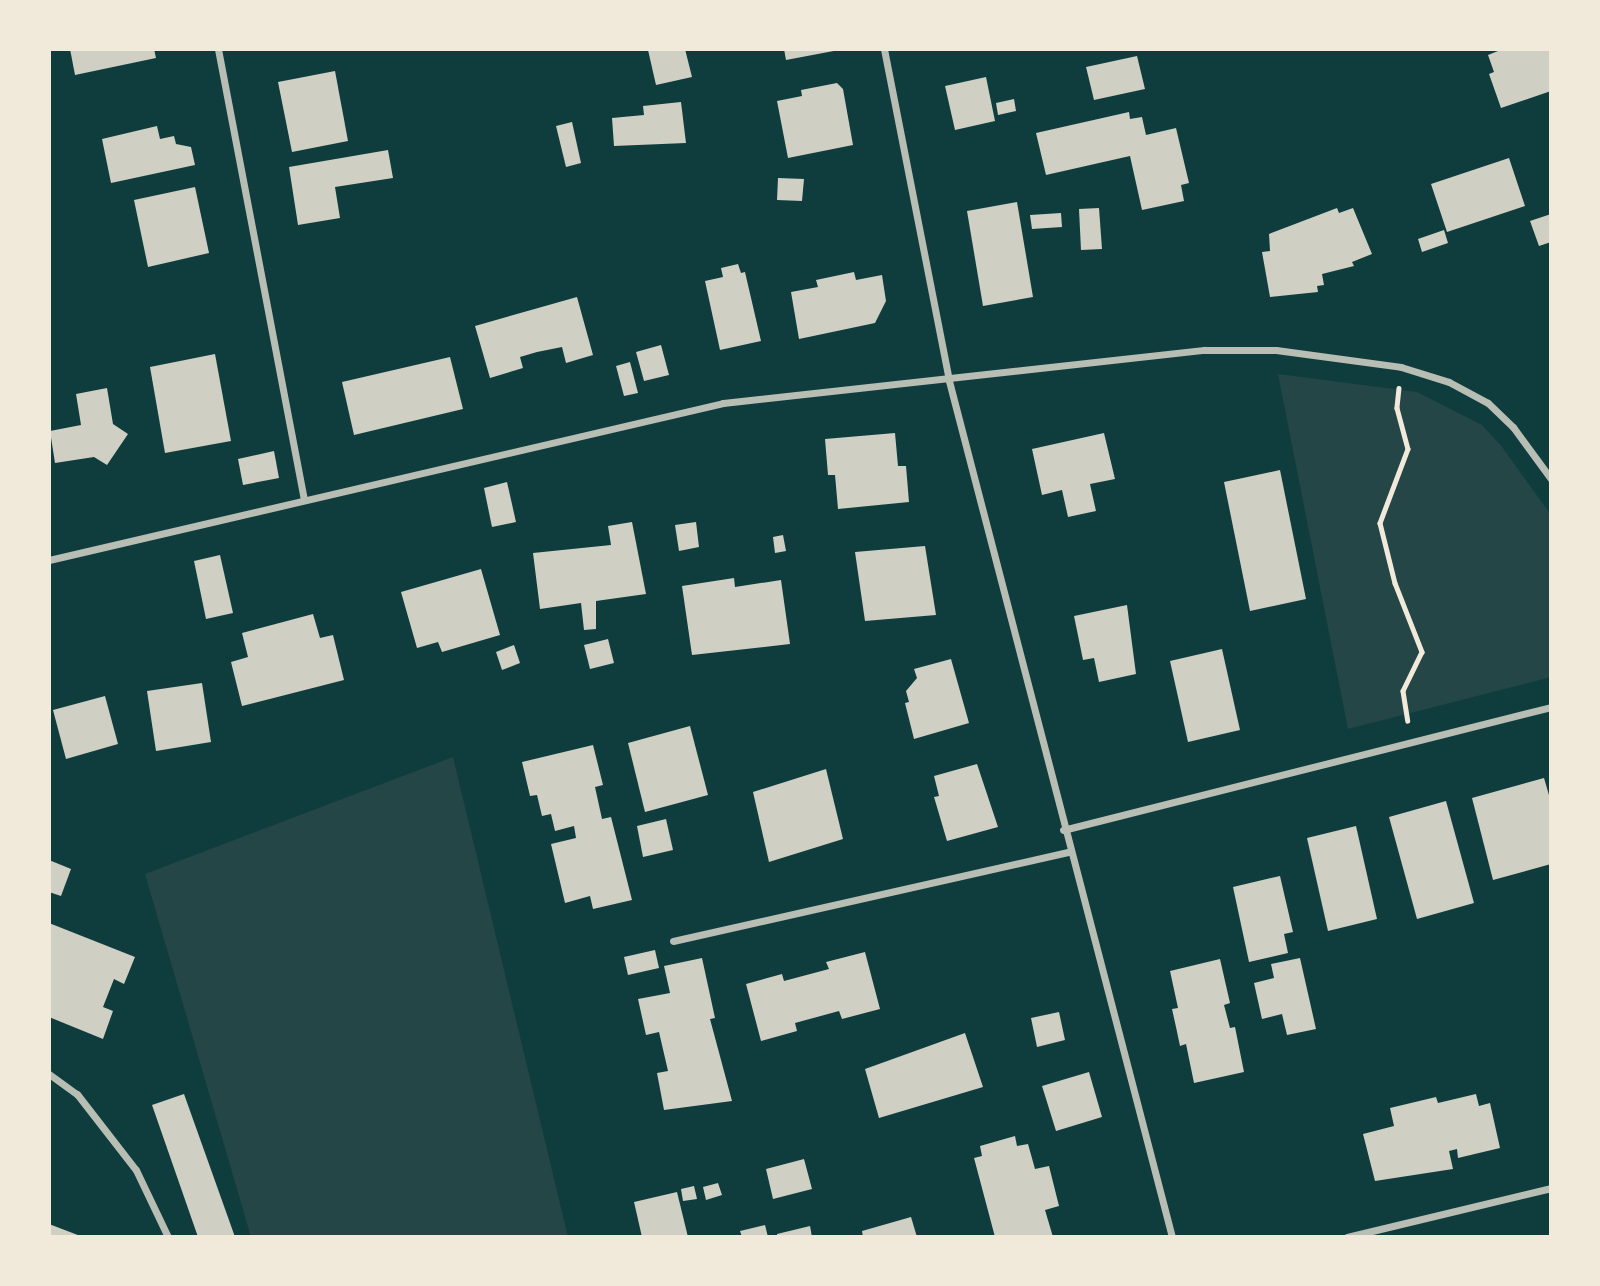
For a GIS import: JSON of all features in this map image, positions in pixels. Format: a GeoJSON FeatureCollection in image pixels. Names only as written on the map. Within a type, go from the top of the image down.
{"type":"FeatureCollection","features":[{"type":"Feature","properties":{"kind":"street"},"geometry":{"type":"LineString","coordinates":[[218,49],[304,500]]}},
{"type":"Feature","properties":{"kind":"street"},"geometry":{"type":"LineString","coordinates":[[884,49],[949,381],[1063,830],[1172,1237]]}},
{"type":"Feature","properties":{"kind":"street"},"geometry":{"type":"LineString","coordinates":[[49,560],[723,403],[949,381],[1204,350],[1276,350],[1401,367],[1450,382],[1488,403],[1513,427],[1551,479]]}},
{"type":"Feature","properties":{"kind":"street"},"geometry":{"type":"LineString","coordinates":[[1063,830],[1551,707]]}},
{"type":"Feature","properties":{"kind":"street"},"geometry":{"type":"LineString","coordinates":[[673,941],[1069,852]]}},
{"type":"Feature","properties":{"kind":"street"},"geometry":{"type":"LineString","coordinates":[[49,1074],[77,1094],[136,1170],[168,1237]]}},
{"type":"Feature","properties":{"kind":"street"},"geometry":{"type":"LineString","coordinates":[[1348,1237],[1551,1188]]}},
{"type":"Feature","properties":{"kind":"path"},"geometry":{"type":"LineString","coordinates":[[1401,367],[1397,408],[1408,449],[1380,523],[1395,583],[1422,652],[1403,691],[1413,742]]}},
{"type":"Feature","properties":{"kind":"shaded area"},"geometry":{"type":"Polygon","coordinates":[[[1278,374],[1417,392],[1482,425],[1502,447],[1551,515],[1551,677],[1348,729],[1278,374]]]}},
{"type":"Feature","properties":{"kind":"shaded area"},"geometry":{"type":"Polygon","coordinates":[[[453,757],[568,1237],[251,1237],[145,874],[453,757]]]}},
{"type":"Feature","properties":{"kind":"building"},"geometry":{"type":"Polygon","coordinates":[[[70,49],[154,49],[156,58],[75,75],[70,49]]]}},
{"type":"Feature","properties":{"kind":"building"},"geometry":{"type":"Polygon","coordinates":[[[685,49],[692,77],[656,85],[648,50],[685,49]]]}},
{"type":"Feature","properties":{"kind":"building"},"geometry":{"type":"Polygon","coordinates":[[[784,49],[839,49],[839,50],[786,60],[784,49]]]}},
{"type":"Feature","properties":{"kind":"building"},"geometry":{"type":"Polygon","coordinates":[[[1503,49],[1551,49],[1551,91],[1501,108],[1489,74],[1494,72],[1488,55],[1503,49]]]}},
{"type":"Feature","properties":{"kind":"building"},"geometry":{"type":"Polygon","coordinates":[[[1137,56],[1145,89],[1094,100],[1086,67],[1137,56]]]}},
{"type":"Feature","properties":{"kind":"building"},"geometry":{"type":"Polygon","coordinates":[[[335,71],[348,141],[292,152],[278,82],[335,71]]]}},
{"type":"Feature","properties":{"kind":"building"},"geometry":{"type":"Polygon","coordinates":[[[986,77],[995,121],[955,130],[945,86],[986,77]]]}},
{"type":"Feature","properties":{"kind":"building"},"geometry":{"type":"Polygon","coordinates":[[[837,83],[843,89],[853,145],[788,158],[777,101],[802,96],[801,90],[837,83]]]}},
{"type":"Feature","properties":{"kind":"building"},"geometry":{"type":"Polygon","coordinates":[[[1014,99],[1016,111],[998,115],[996,103],[1014,99]]]}},
{"type":"Feature","properties":{"kind":"building"},"geometry":{"type":"Polygon","coordinates":[[[681,102],[686,143],[614,146],[612,118],[644,115],[643,106],[681,102]]]}},
{"type":"Feature","properties":{"kind":"building"},"geometry":{"type":"Polygon","coordinates":[[[1129,112],[1130,119],[1142,117],[1146,135],[1176,128],[1189,183],[1181,185],[1184,201],[1142,210],[1130,156],[1046,175],[1036,133],[1129,112]]]}},
{"type":"Feature","properties":{"kind":"building"},"geometry":{"type":"Polygon","coordinates":[[[572,122],[581,163],[566,167],[556,126],[572,122]]]}},
{"type":"Feature","properties":{"kind":"building"},"geometry":{"type":"Polygon","coordinates":[[[157,126],[160,139],[174,136],[176,144],[191,147],[195,165],[111,183],[102,139],[157,126]]]}},
{"type":"Feature","properties":{"kind":"building"},"geometry":{"type":"Polygon","coordinates":[[[388,150],[393,178],[335,187],[340,218],[298,225],[289,167],[388,150]]]}},
{"type":"Feature","properties":{"kind":"building"},"geometry":{"type":"Polygon","coordinates":[[[1509,158],[1525,206],[1447,232],[1431,184],[1509,158]]]}},
{"type":"Feature","properties":{"kind":"building"},"geometry":{"type":"Polygon","coordinates":[[[778,178],[804,179],[802,201],[777,200],[778,178]]]}},
{"type":"Feature","properties":{"kind":"building"},"geometry":{"type":"Polygon","coordinates":[[[195,187],[209,253],[148,267],[134,200],[195,187]]]}},
{"type":"Feature","properties":{"kind":"building"},"geometry":{"type":"Polygon","coordinates":[[[1017,202],[1033,297],[983,306],[967,211],[1017,202]]]}},
{"type":"Feature","properties":{"kind":"building"},"geometry":{"type":"Polygon","coordinates":[[[1099,208],[1102,249],[1081,250],[1079,209],[1099,208]]]}},
{"type":"Feature","properties":{"kind":"building"},"geometry":{"type":"Polygon","coordinates":[[[1337,208],[1339,213],[1353,208],[1372,254],[1352,262],[1354,266],[1322,274],[1324,285],[1317,286],[1318,292],[1270,297],[1262,252],[1270,251],[1269,234],[1337,208]]]}},
{"type":"Feature","properties":{"kind":"building"},"geometry":{"type":"Polygon","coordinates":[[[1061,213],[1062,227],[1032,229],[1030,215],[1061,213]]]}},
{"type":"Feature","properties":{"kind":"building"},"geometry":{"type":"Polygon","coordinates":[[[1551,214],[1551,242],[1539,246],[1530,221],[1551,214]]]}},
{"type":"Feature","properties":{"kind":"building"},"geometry":{"type":"Polygon","coordinates":[[[1444,230],[1448,243],[1422,252],[1418,239],[1444,230]]]}},
{"type":"Feature","properties":{"kind":"building"},"geometry":{"type":"Polygon","coordinates":[[[738,264],[741,273],[745,272],[761,341],[720,350],[705,281],[723,277],[721,268],[738,264]]]}},
{"type":"Feature","properties":{"kind":"building"},"geometry":{"type":"Polygon","coordinates":[[[854,272],[856,280],[882,275],[886,301],[875,323],[799,339],[791,292],[818,287],[816,280],[854,272]]]}},
{"type":"Feature","properties":{"kind":"building"},"geometry":{"type":"Polygon","coordinates":[[[577,297],[593,355],[566,363],[562,347],[537,352],[520,357],[523,368],[490,378],[475,326],[577,297]]]}},
{"type":"Feature","properties":{"kind":"building"},"geometry":{"type":"Polygon","coordinates":[[[661,345],[669,375],[644,381],[636,352],[661,345]]]}},
{"type":"Feature","properties":{"kind":"building"},"geometry":{"type":"Polygon","coordinates":[[[215,354],[231,441],[165,453],[150,367],[215,354]]]}},
{"type":"Feature","properties":{"kind":"building"},"geometry":{"type":"Polygon","coordinates":[[[450,357],[463,409],[354,435],[342,382],[450,357]]]}},
{"type":"Feature","properties":{"kind":"building"},"geometry":{"type":"Polygon","coordinates":[[[630,362],[638,393],[624,396],[616,366],[630,362]]]}},
{"type":"Feature","properties":{"kind":"building"},"geometry":{"type":"Polygon","coordinates":[[[107,388],[113,424],[128,434],[107,465],[94,457],[55,463],[50,431],[81,425],[76,394],[107,388]]]}},
{"type":"Feature","properties":{"kind":"building"},"geometry":{"type":"Polygon","coordinates":[[[895,433],[898,466],[906,466],[909,502],[838,509],[835,475],[828,475],[825,439],[895,433]]]}},
{"type":"Feature","properties":{"kind":"building"},"geometry":{"type":"Polygon","coordinates":[[[1104,433],[1115,479],[1090,484],[1096,511],[1068,517],[1062,490],[1042,495],[1032,449],[1104,433]]]}},
{"type":"Feature","properties":{"kind":"building"},"geometry":{"type":"Polygon","coordinates":[[[274,451],[279,478],[243,485],[238,459],[274,451]]]}},
{"type":"Feature","properties":{"kind":"building"},"geometry":{"type":"Polygon","coordinates":[[[1280,470],[1306,599],[1250,611],[1224,482],[1280,470]]]}},
{"type":"Feature","properties":{"kind":"building"},"geometry":{"type":"Polygon","coordinates":[[[507,482],[516,522],[492,527],[484,488],[507,482]]]}},
{"type":"Feature","properties":{"kind":"building"},"geometry":{"type":"Polygon","coordinates":[[[632,522],[646,594],[596,601],[596,629],[584,630],[581,603],[540,609],[533,553],[611,545],[608,526],[632,522]]]}},
{"type":"Feature","properties":{"kind":"building"},"geometry":{"type":"Polygon","coordinates":[[[696,522],[699,547],[679,551],[675,525],[696,522]]]}},
{"type":"Feature","properties":{"kind":"building"},"geometry":{"type":"Polygon","coordinates":[[[783,535],[786,551],[775,553],[773,537],[783,535]]]}},
{"type":"Feature","properties":{"kind":"building"},"geometry":{"type":"Polygon","coordinates":[[[925,546],[936,615],[865,621],[855,552],[925,546]]]}},
{"type":"Feature","properties":{"kind":"building"},"geometry":{"type":"Polygon","coordinates":[[[220,555],[233,613],[206,619],[194,561],[220,555]]]}},
{"type":"Feature","properties":{"kind":"building"},"geometry":{"type":"Polygon","coordinates":[[[481,569],[500,635],[442,652],[438,642],[417,648],[401,592],[481,569]]]}},
{"type":"Feature","properties":{"kind":"building"},"geometry":{"type":"Polygon","coordinates":[[[734,578],[735,587],[781,580],[790,644],[692,655],[682,586],[734,578]]]}},
{"type":"Feature","properties":{"kind":"building"},"geometry":{"type":"Polygon","coordinates":[[[1127,605],[1136,674],[1099,682],[1094,658],[1083,660],[1074,616],[1127,605]]]}},
{"type":"Feature","properties":{"kind":"building"},"geometry":{"type":"Polygon","coordinates":[[[313,614],[320,638],[333,635],[344,680],[242,706],[231,662],[248,657],[242,633],[313,614]]]}},
{"type":"Feature","properties":{"kind":"building"},"geometry":{"type":"Polygon","coordinates":[[[608,639],[614,663],[590,669],[584,645],[608,639]]]}},
{"type":"Feature","properties":{"kind":"building"},"geometry":{"type":"Polygon","coordinates":[[[514,645],[520,663],[502,670],[496,652],[514,645]]]}},
{"type":"Feature","properties":{"kind":"building"},"geometry":{"type":"Polygon","coordinates":[[[1222,649],[1240,730],[1188,742],[1170,661],[1222,649]]]}},
{"type":"Feature","properties":{"kind":"building"},"geometry":{"type":"Polygon","coordinates":[[[951,659],[969,723],[914,739],[905,703],[909,702],[906,691],[917,678],[914,669],[951,659]]]}},
{"type":"Feature","properties":{"kind":"building"},"geometry":{"type":"Polygon","coordinates":[[[202,683],[211,742],[156,751],[147,691],[202,683]]]}},
{"type":"Feature","properties":{"kind":"building"},"geometry":{"type":"Polygon","coordinates":[[[105,696],[118,744],[66,759],[53,710],[105,696]]]}},
{"type":"Feature","properties":{"kind":"building"},"geometry":{"type":"Polygon","coordinates":[[[690,726],[708,795],[645,812],[628,743],[690,726]]]}},
{"type":"Feature","properties":{"kind":"building"},"geometry":{"type":"Polygon","coordinates":[[[593,745],[603,785],[595,787],[602,819],[611,817],[632,900],[593,909],[590,896],[565,903],[551,844],[576,838],[574,826],[555,831],[551,814],[542,816],[537,795],[530,796],[522,762],[593,745]]]}},
{"type":"Feature","properties":{"kind":"building"},"geometry":{"type":"Polygon","coordinates":[[[977,764],[998,827],[947,841],[934,797],[939,796],[934,776],[977,764]]]}},
{"type":"Feature","properties":{"kind":"building"},"geometry":{"type":"Polygon","coordinates":[[[826,769],[843,839],[769,862],[753,792],[826,769]]]}},
{"type":"Feature","properties":{"kind":"building"},"geometry":{"type":"Polygon","coordinates":[[[1544,778],[1551,802],[1551,864],[1493,880],[1472,798],[1544,778]]]}},
{"type":"Feature","properties":{"kind":"building"},"geometry":{"type":"Polygon","coordinates":[[[1446,801],[1474,903],[1417,919],[1389,817],[1446,801]]]}},
{"type":"Feature","properties":{"kind":"building"},"geometry":{"type":"Polygon","coordinates":[[[666,819],[673,850],[643,857],[637,826],[666,819]]]}},
{"type":"Feature","properties":{"kind":"building"},"geometry":{"type":"Polygon","coordinates":[[[1356,826],[1377,919],[1328,931],[1307,838],[1356,826]]]}},
{"type":"Feature","properties":{"kind":"building"},"geometry":{"type":"Polygon","coordinates":[[[49,860],[71,869],[61,896],[49,892],[49,860]]]}},
{"type":"Feature","properties":{"kind":"building"},"geometry":{"type":"Polygon","coordinates":[[[1280,876],[1293,932],[1284,934],[1288,953],[1249,962],[1233,887],[1280,876]]]}},
{"type":"Feature","properties":{"kind":"building"},"geometry":{"type":"Polygon","coordinates":[[[49,923],[135,957],[124,984],[114,979],[103,1007],[113,1011],[103,1039],[49,1017],[49,923]]]}},
{"type":"Feature","properties":{"kind":"building"},"geometry":{"type":"Polygon","coordinates":[[[655,950],[659,968],[628,975],[624,957],[655,950]]]}},
{"type":"Feature","properties":{"kind":"building"},"geometry":{"type":"Polygon","coordinates":[[[865,952],[880,1009],[842,1019],[839,1011],[795,1023],[797,1031],[761,1041],[746,984],[782,974],[784,981],[829,969],[826,962],[865,952]]]}},
{"type":"Feature","properties":{"kind":"building"},"geometry":{"type":"Polygon","coordinates":[[[702,958],[715,1018],[710,1019],[732,1101],[664,1110],[657,1073],[668,1071],[659,1032],[646,1035],[638,999],[670,993],[664,966],[702,958]]]}},
{"type":"Feature","properties":{"kind":"building"},"geometry":{"type":"Polygon","coordinates":[[[1300,958],[1316,1029],[1287,1035],[1282,1014],[1262,1019],[1254,983],[1274,978],[1271,964],[1300,958]]]}},
{"type":"Feature","properties":{"kind":"building"},"geometry":{"type":"Polygon","coordinates":[[[1220,959],[1230,1003],[1224,1005],[1230,1028],[1235,1027],[1244,1072],[1194,1083],[1186,1044],[1180,1046],[1172,1009],[1178,1008],[1170,971],[1220,959]]]}},
{"type":"Feature","properties":{"kind":"building"},"geometry":{"type":"Polygon","coordinates":[[[1059,1012],[1065,1040],[1037,1047],[1031,1018],[1059,1012]]]}},
{"type":"Feature","properties":{"kind":"building"},"geometry":{"type":"Polygon","coordinates":[[[965,1033],[983,1087],[879,1118],[865,1069],[965,1033]]]}},
{"type":"Feature","properties":{"kind":"building"},"geometry":{"type":"Polygon","coordinates":[[[1089,1072],[1102,1117],[1056,1131],[1042,1086],[1089,1072]]]}},
{"type":"Feature","properties":{"kind":"building"},"geometry":{"type":"Polygon","coordinates":[[[184,1094],[235,1237],[198,1237],[152,1105],[184,1094]]]}},
{"type":"Feature","properties":{"kind":"building"},"geometry":{"type":"Polygon","coordinates":[[[1476,1094],[1479,1106],[1490,1103],[1500,1148],[1458,1158],[1457,1149],[1449,1151],[1453,1169],[1375,1181],[1363,1134],[1394,1126],[1390,1108],[1436,1097],[1438,1103],[1476,1094]]]}},
{"type":"Feature","properties":{"kind":"building"},"geometry":{"type":"Polygon","coordinates":[[[1015,1136],[1017,1146],[1028,1144],[1035,1169],[1049,1166],[1059,1206],[1045,1210],[1053,1237],[995,1237],[974,1158],[982,1156],[980,1146],[1015,1136]]]}},
{"type":"Feature","properties":{"kind":"building"},"geometry":{"type":"Polygon","coordinates":[[[804,1159],[812,1189],[773,1199],[766,1169],[804,1159]]]}},
{"type":"Feature","properties":{"kind":"building"},"geometry":{"type":"Polygon","coordinates":[[[718,1183],[722,1195],[706,1200],[703,1187],[718,1183]]]}},
{"type":"Feature","properties":{"kind":"building"},"geometry":{"type":"Polygon","coordinates":[[[694,1186],[697,1199],[683,1201],[681,1189],[694,1186]]]}},
{"type":"Feature","properties":{"kind":"building"},"geometry":{"type":"Polygon","coordinates":[[[677,1192],[688,1237],[642,1237],[634,1202],[677,1192]]]}},
{"type":"Feature","properties":{"kind":"building"},"geometry":{"type":"Polygon","coordinates":[[[911,1217],[917,1237],[863,1237],[862,1231],[911,1217]]]}},
{"type":"Feature","properties":{"kind":"building"},"geometry":{"type":"Polygon","coordinates":[[[49,1224],[83,1237],[49,1237],[49,1224]]]}},
{"type":"Feature","properties":{"kind":"building"},"geometry":{"type":"Polygon","coordinates":[[[765,1225],[768,1237],[742,1237],[740,1231],[765,1225]]]}},
{"type":"Feature","properties":{"kind":"building"},"geometry":{"type":"Polygon","coordinates":[[[810,1226],[812,1237],[777,1237],[777,1234],[810,1226]]]}}]}
